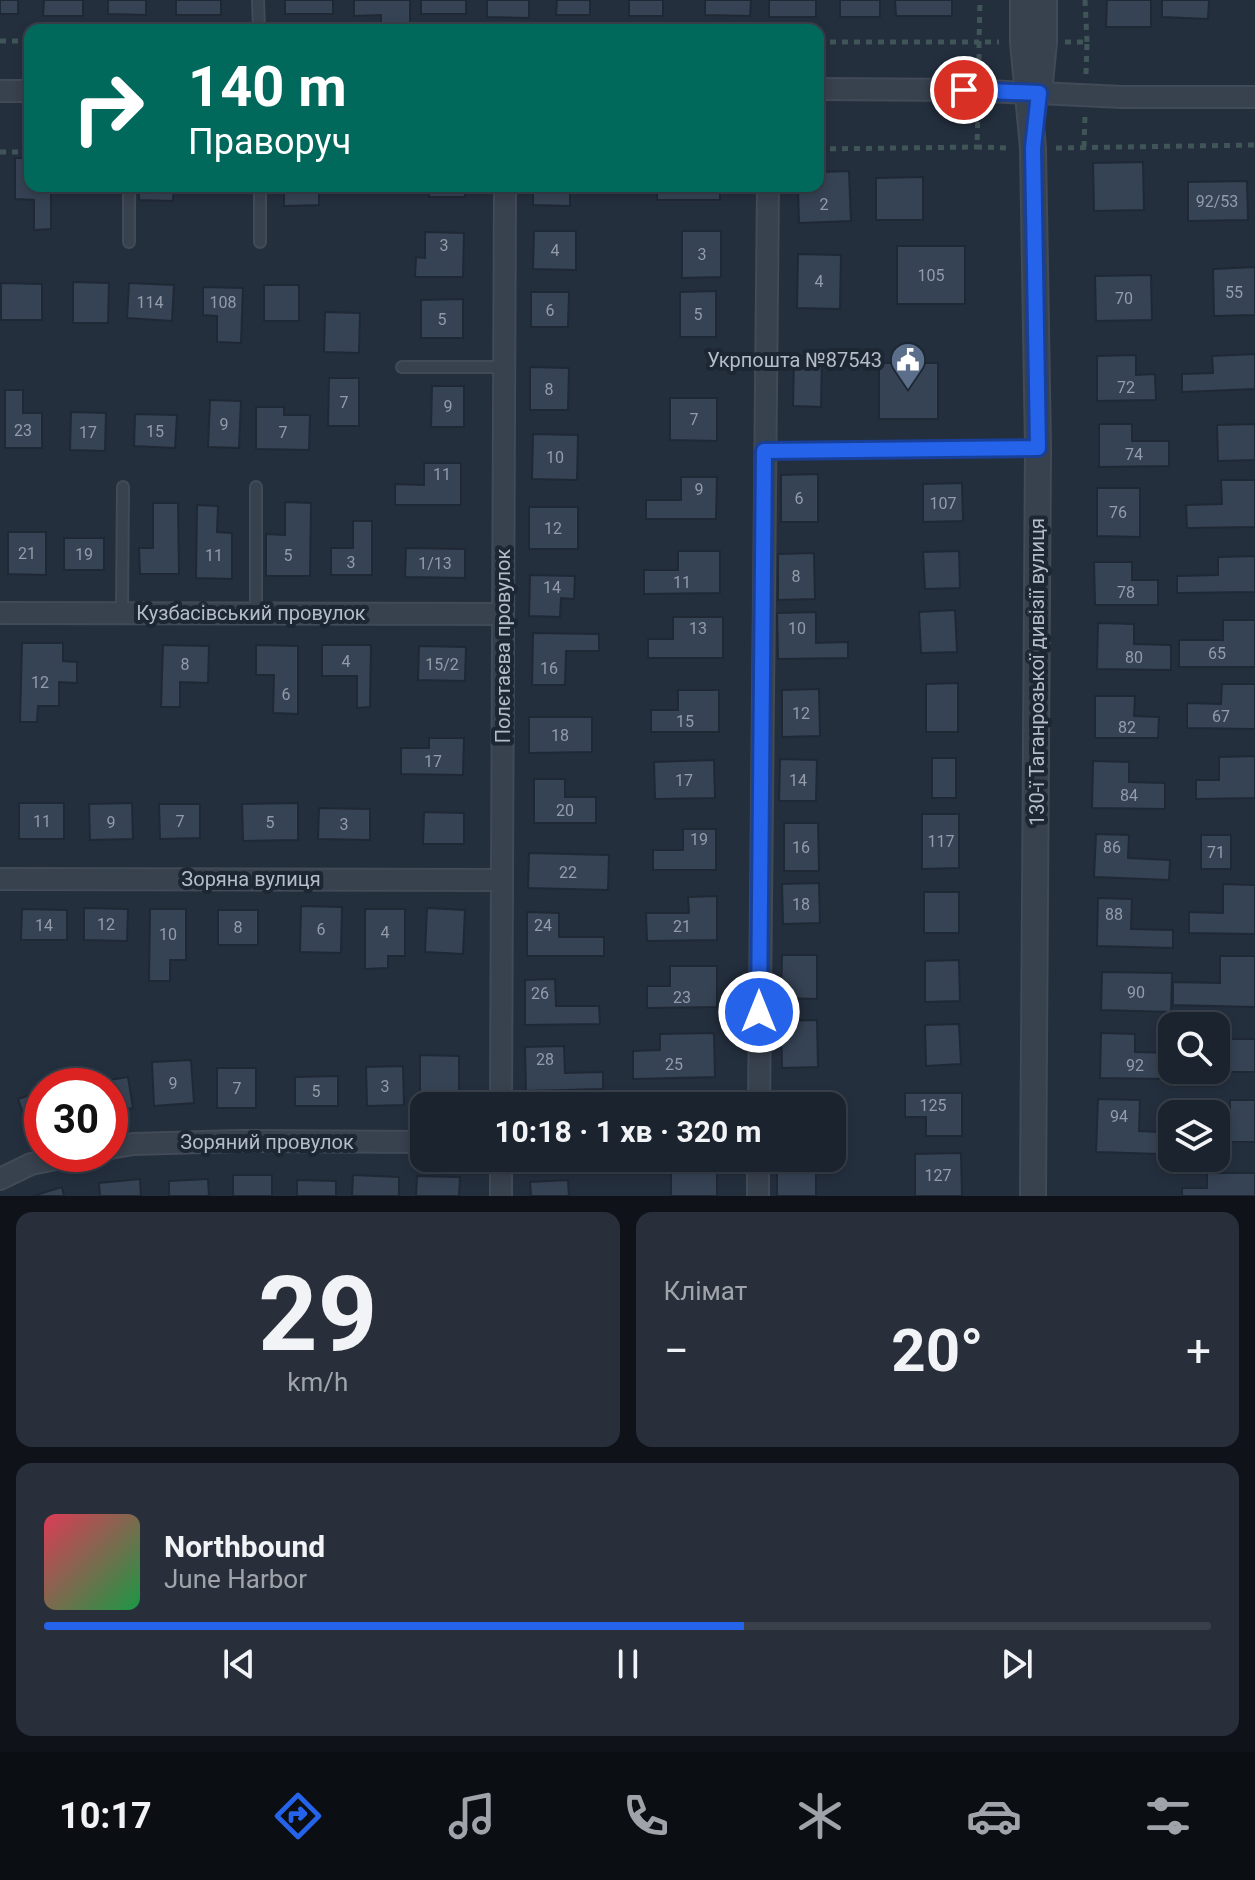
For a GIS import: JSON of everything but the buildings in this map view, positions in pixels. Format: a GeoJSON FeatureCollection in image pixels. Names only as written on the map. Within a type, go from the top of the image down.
{"type":"FeatureCollection","features":[{"type":"Feature","properties":{"kind":"street","name":"130-ї Таганрозької дивізії вулиця"},"geometry":{"type":"LineString","coordinates":[[1023,0],[1023,42],[1033,93],[1038,448],[1033,1196]]}},
{"type":"Feature","properties":{"kind":"street","name":"130-ї Таганрозької дивізії вулиця"},"geometry":{"type":"LineString","coordinates":[[1033,93],[1044,42],[1044,0]]}},
{"type":"Feature","properties":{"kind":"street"},"geometry":{"type":"LineString","coordinates":[[824,89],[964,90],[1122,97],[1255,97]]}},
{"type":"Feature","properties":{"kind":"street"},"geometry":{"type":"LineString","coordinates":[[0,91],[24,91]]}},
{"type":"Feature","properties":{"kind":"street","name":"Полєтаєва провулок"},"geometry":{"type":"LineString","coordinates":[[501,1092],[505,192]]}},
{"type":"Feature","properties":{"kind":"street"},"geometry":{"type":"LineString","coordinates":[[759,1092],[768,192]]}},
{"type":"Feature","properties":{"kind":"street","name":"Кузбасівський провулок"},"geometry":{"type":"LineString","coordinates":[[0,613],[503,614]]}},
{"type":"Feature","properties":{"kind":"street","name":"Зоряна вулиця"},"geometry":{"type":"LineString","coordinates":[[0,879],[502,880]]}},
{"type":"Feature","properties":{"kind":"street","name":"Зоряний провулок"},"geometry":{"type":"LineString","coordinates":[[128,1145],[238,1141],[410,1142]]}},
{"type":"Feature","properties":{"kind":"street"},"geometry":{"type":"LineString","coordinates":[[0,1179],[24,1167]]}},
{"type":"Feature","properties":{"kind":"street"},"geometry":{"type":"LineString","coordinates":[[501,1172],[501,1196]]}},
{"type":"Feature","properties":{"kind":"street"},"geometry":{"type":"LineString","coordinates":[[758,1172],[758,1196]]}},
{"type":"Feature","properties":{"kind":"lane"},"geometry":{"type":"LineString","coordinates":[[258,0],[259,24]]}},
{"type":"Feature","properties":{"kind":"lane"},"geometry":{"type":"LineString","coordinates":[[129,192],[129,242]]}},
{"type":"Feature","properties":{"kind":"lane"},"geometry":{"type":"LineString","coordinates":[[260,192],[260,242]]}},
{"type":"Feature","properties":{"kind":"lane"},"geometry":{"type":"LineString","coordinates":[[402,367],[503,367]]}},
{"type":"Feature","properties":{"kind":"lane"},"geometry":{"type":"LineString","coordinates":[[764,451],[1038,448]]}},
{"type":"Feature","properties":{"kind":"lane"},"geometry":{"type":"LineString","coordinates":[[122,613],[123,487]]}},
{"type":"Feature","properties":{"kind":"lane"},"geometry":{"type":"LineString","coordinates":[[256,487],[256,613]]}},
{"type":"Feature","properties":{"kind":"path"},"geometry":{"type":"LineString","coordinates":[[824,42],[979,42],[980,0]]}},
{"type":"Feature","properties":{"kind":"path"},"geometry":{"type":"LineString","coordinates":[[1085,0],[1087,42]]}},
{"type":"Feature","properties":{"kind":"path"},"geometry":{"type":"LineString","coordinates":[[0,41],[24,41]]}},
{"type":"Feature","properties":{"kind":"path"},"geometry":{"type":"LineString","coordinates":[[1084,147],[1255,145]]}},
{"type":"Feature","properties":{"kind":"path"},"geometry":{"type":"LineString","coordinates":[[824,149],[977,147]]}},
{"type":"Feature","properties":{"kind":"path"},"geometry":{"type":"LineString","coordinates":[[0,152],[24,152]]}},
{"type":"Feature","properties":{"kind":"place","name":"Укрпошта №87543"},"geometry":{"type":"Point","coordinates":[908,391]}},
{"type":"Feature","properties":{"kind":"route"},"geometry":{"type":"LineString","coordinates":[[759,1012],[764,451],[1038,448],[1033,148],[1039,93],[964,90]]}}]}
